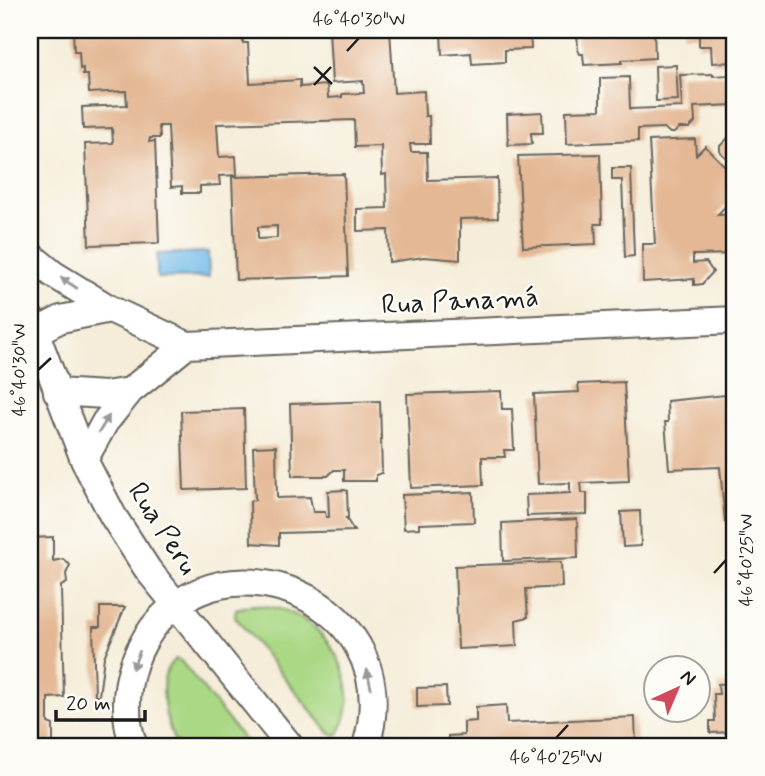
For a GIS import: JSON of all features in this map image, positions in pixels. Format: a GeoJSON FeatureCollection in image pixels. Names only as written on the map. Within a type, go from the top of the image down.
{"type":"FeatureCollection","features":[{"type":"Feature","properties":{"kind":"street","name":"Rua Panamá"},"geometry":{"type":"LineString","coordinates":[[30,255],[54,274],[110,309],[187,345],[735,320]]}},
{"type":"Feature","properties":{"kind":"street"},"geometry":{"type":"LineString","coordinates":[[32,325],[110,309]]}},
{"type":"Feature","properties":{"kind":"street","name":"Rua Peru"},"geometry":{"type":"LineString","coordinates":[[32,325],[84,460],[113,516],[148,570],[290,746]]}},
{"type":"Feature","properties":{"kind":"street"},"geometry":{"type":"LineString","coordinates":[[84,460],[105,422],[130,391],[187,345]]}},
{"type":"Feature","properties":{"kind":"street"},"geometry":{"type":"LineString","coordinates":[[57,392],[106,395],[130,391]]}},
{"type":"Feature","properties":{"kind":"street"},"geometry":{"type":"LineString","coordinates":[[134,746],[127,716],[127,695],[130,674],[147,637],[160,620],[176,606],[209,589],[246,582],[283,587],[317,603],[345,628],[365,660],[373,697],[373,716],[366,746]]}},
{"type":"Feature","properties":{"kind":"green space"},"geometry":{"type":"Polygon","coordinates":[[[252,605],[288,611],[299,617],[313,626],[335,653],[343,669],[348,703],[345,720],[337,735],[330,734],[235,617],[236,609],[252,605]]]}},
{"type":"Feature","properties":{"kind":"green space"},"geometry":{"type":"Polygon","coordinates":[[[176,659],[181,661],[249,746],[177,746],[166,714],[163,688],[169,666],[176,659]]]}},
{"type":"Feature","properties":{"kind":"water"},"geometry":{"type":"Polygon","coordinates":[[[208,252],[209,277],[157,278],[157,254],[208,252]]]}},
{"type":"Feature","properties":{"kind":"building"},"geometry":{"type":"Polygon","coordinates":[[[73,30],[242,30],[243,43],[248,43],[250,83],[300,80],[300,87],[327,85],[328,98],[364,93],[363,81],[332,83],[329,30],[390,30],[394,93],[424,91],[425,116],[429,116],[430,144],[410,144],[411,152],[427,152],[428,180],[497,178],[498,218],[460,219],[460,260],[424,257],[389,262],[388,230],[357,231],[357,209],[387,208],[386,174],[382,175],[381,146],[355,147],[354,120],[217,124],[219,157],[236,156],[237,175],[219,176],[220,185],[200,186],[200,193],[182,193],[182,186],[171,187],[168,126],[159,126],[160,138],[150,138],[149,142],[155,141],[159,243],[89,245],[85,144],[113,143],[112,128],[83,129],[82,107],[127,105],[126,91],[89,93],[88,75],[83,75],[83,68],[80,69],[79,52],[74,52],[73,30]]]}},
{"type":"Feature","properties":{"kind":"building"},"geometry":{"type":"Polygon","coordinates":[[[441,30],[530,30],[531,49],[505,50],[505,62],[472,64],[471,53],[442,55],[441,30]]]}},
{"type":"Feature","properties":{"kind":"building"},"geometry":{"type":"Polygon","coordinates":[[[577,30],[654,30],[655,58],[584,65],[583,54],[578,50],[577,30]]]}},
{"type":"Feature","properties":{"kind":"building"},"geometry":{"type":"Polygon","coordinates":[[[684,30],[735,30],[735,62],[712,63],[711,46],[699,46],[699,35],[685,35],[684,30]]]}},
{"type":"Feature","properties":{"kind":"building"},"geometry":{"type":"Polygon","coordinates":[[[676,65],[678,100],[656,101],[655,66],[676,65]]]}},
{"type":"Feature","properties":{"kind":"building"},"geometry":{"type":"Polygon","coordinates":[[[680,75],[730,75],[732,105],[694,107],[695,122],[689,128],[679,128],[674,133],[664,128],[638,129],[638,141],[567,144],[566,111],[600,110],[600,78],[629,77],[630,109],[682,107],[680,75]]]}},
{"type":"Feature","properties":{"kind":"building"},"geometry":{"type":"Polygon","coordinates":[[[542,112],[543,133],[531,133],[532,144],[508,145],[507,114],[542,112]]]}},
{"type":"Feature","properties":{"kind":"building"},"geometry":{"type":"Polygon","coordinates":[[[735,134],[735,166],[720,152],[720,146],[735,134]]]}},
{"type":"Feature","properties":{"kind":"building"},"geometry":{"type":"Polygon","coordinates":[[[695,139],[696,155],[705,146],[735,176],[735,196],[717,215],[735,214],[735,254],[693,255],[693,263],[706,262],[713,272],[702,284],[694,285],[694,279],[643,282],[642,244],[655,244],[649,141],[695,139]]]}},
{"type":"Feature","properties":{"kind":"building"},"geometry":{"type":"Polygon","coordinates":[[[600,154],[602,224],[595,224],[596,244],[523,247],[518,156],[600,154]]]}},
{"type":"Feature","properties":{"kind":"building"},"geometry":{"type":"Polygon","coordinates":[[[612,168],[631,168],[634,256],[625,257],[622,180],[612,180],[612,168]]]}},
{"type":"Feature","properties":{"kind":"building"},"geometry":{"type":"Polygon","coordinates":[[[344,174],[348,276],[236,280],[232,177],[344,174]],[[277,226],[258,227],[258,239],[277,238],[277,226]]]}},
{"type":"Feature","properties":{"kind":"building"},"geometry":{"type":"Polygon","coordinates":[[[624,382],[629,481],[581,483],[582,493],[587,493],[587,514],[527,516],[526,495],[570,493],[570,483],[538,484],[534,394],[579,392],[578,384],[624,382]]]}},
{"type":"Feature","properties":{"kind":"building"},"geometry":{"type":"Polygon","coordinates":[[[501,391],[502,409],[512,409],[514,450],[504,450],[505,457],[482,457],[483,485],[411,488],[407,394],[501,391]]]}},
{"type":"Feature","properties":{"kind":"building"},"geometry":{"type":"Polygon","coordinates":[[[735,394],[735,522],[725,522],[720,467],[669,469],[665,422],[668,422],[667,401],[735,394]]]}},
{"type":"Feature","properties":{"kind":"building"},"geometry":{"type":"Polygon","coordinates":[[[380,401],[382,473],[376,475],[376,481],[344,481],[344,470],[334,470],[328,476],[292,476],[290,404],[380,401]]]}},
{"type":"Feature","properties":{"kind":"building"},"geometry":{"type":"Polygon","coordinates":[[[244,409],[246,488],[184,490],[181,411],[244,409]]]}},
{"type":"Feature","properties":{"kind":"building"},"geometry":{"type":"Polygon","coordinates":[[[276,446],[277,498],[310,497],[313,512],[325,512],[326,517],[329,517],[328,491],[345,490],[346,518],[354,531],[279,533],[279,545],[251,543],[250,501],[255,500],[253,447],[276,446]]]}},
{"type":"Feature","properties":{"kind":"building"},"geometry":{"type":"Polygon","coordinates":[[[473,492],[474,522],[419,524],[419,528],[404,529],[402,495],[473,492]]]}},
{"type":"Feature","properties":{"kind":"building"},"geometry":{"type":"Polygon","coordinates":[[[640,511],[641,546],[623,547],[621,512],[640,511]]]}},
{"type":"Feature","properties":{"kind":"building"},"geometry":{"type":"Polygon","coordinates":[[[577,519],[578,558],[503,561],[502,523],[577,519]]]}},
{"type":"Feature","properties":{"kind":"building"},"geometry":{"type":"Polygon","coordinates":[[[53,537],[53,561],[63,559],[70,565],[66,574],[67,583],[61,586],[64,697],[48,698],[48,723],[53,725],[53,746],[30,746],[30,676],[35,675],[34,652],[30,652],[30,538],[53,537]]]}},
{"type":"Feature","properties":{"kind":"building"},"geometry":{"type":"Polygon","coordinates":[[[561,562],[562,587],[526,589],[528,617],[516,620],[517,646],[458,649],[455,566],[561,562]]]}},
{"type":"Feature","properties":{"kind":"building"},"geometry":{"type":"Polygon","coordinates":[[[100,607],[125,607],[104,657],[99,696],[95,696],[93,627],[100,627],[100,607]]]}},
{"type":"Feature","properties":{"kind":"building"},"geometry":{"type":"Polygon","coordinates":[[[735,683],[735,732],[710,733],[710,724],[715,721],[714,694],[719,694],[718,684],[735,683]]]}},
{"type":"Feature","properties":{"kind":"building"},"geometry":{"type":"Polygon","coordinates":[[[446,687],[447,706],[417,707],[417,688],[446,687]]]}},
{"type":"Feature","properties":{"kind":"building"},"geometry":{"type":"Polygon","coordinates":[[[506,705],[507,723],[635,717],[636,746],[449,746],[448,736],[464,735],[464,722],[476,721],[476,707],[506,705]]]}}]}
